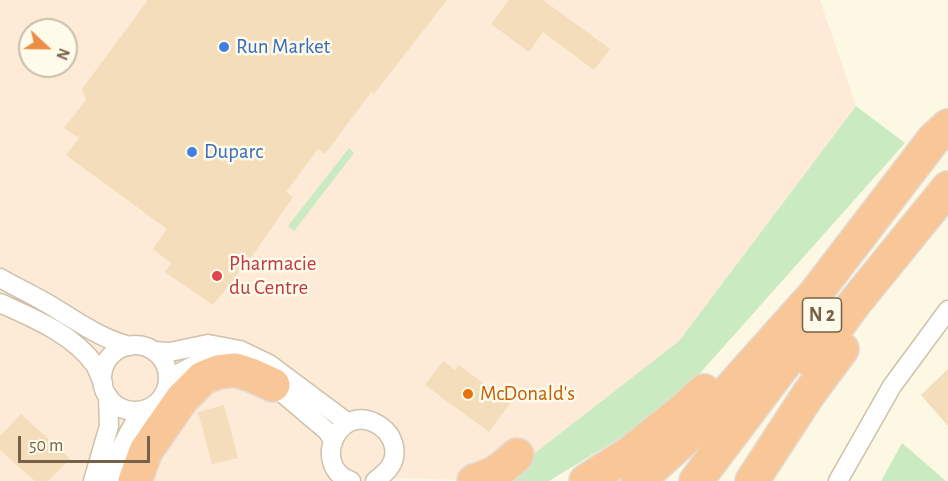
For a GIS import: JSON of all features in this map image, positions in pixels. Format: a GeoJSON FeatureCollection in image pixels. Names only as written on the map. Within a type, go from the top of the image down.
{"type":"FeatureCollection","features":[{"type":"Feature","properties":{"kind":"highway"},"geometry":{"type":"LineString","coordinates":[[638,481],[688,436],[815,294],[874,215],[933,141],[948,126]]}},
{"type":"Feature","properties":{"kind":"highway","name":"N 2"},"geometry":{"type":"LineString","coordinates":[[696,481],[948,148]]}},
{"type":"Feature","properties":{"kind":"highway","name":"N 2"},"geometry":{"type":"LineString","coordinates":[[724,481],[853,305],[948,188]]}},
{"type":"Feature","properties":{"kind":"highway"},"geometry":{"type":"LineString","coordinates":[[752,481],[808,395],[948,203]]}},
{"type":"Feature","properties":{"kind":"highway"},"geometry":{"type":"LineString","coordinates":[[586,481],[631,452],[682,411],[718,377],[874,215]]}},
{"type":"Feature","properties":{"kind":"highway"},"geometry":{"type":"LineString","coordinates":[[135,481],[146,451],[182,399],[203,378],[218,372],[235,370],[273,385]]}},
{"type":"Feature","properties":{"kind":"highway"},"geometry":{"type":"LineString","coordinates":[[474,481],[500,471],[517,455]]}},
{"type":"Feature","properties":{"kind":"street"},"geometry":{"type":"LineString","coordinates":[[0,278],[114,342],[142,346],[154,351],[162,358],[167,368],[166,389],[153,406],[143,410],[123,409],[114,403],[95,365],[76,345],[55,330],[0,303]]}},
{"type":"Feature","properties":{"kind":"street"},"geometry":{"type":"LineString","coordinates":[[838,481],[892,386],[948,310]]}},
{"type":"Feature","properties":{"kind":"street"},"geometry":{"type":"LineString","coordinates":[[154,351],[170,352],[208,344],[240,350],[269,364],[348,423]]}},
{"type":"Feature","properties":{"kind":"street"},"geometry":{"type":"LineString","coordinates":[[93,481],[109,426],[103,373],[112,355],[130,346]]}},
{"type":"Feature","properties":{"kind":"street"},"geometry":{"type":"LineString","coordinates":[[168,379],[200,362],[215,359],[232,361],[246,367],[273,385],[327,431],[333,440]]}},
{"type":"Feature","properties":{"kind":"street"},"geometry":{"type":"LineString","coordinates":[[111,481],[111,475],[124,442],[143,410]]}},
{"type":"Feature","properties":{"kind":"street"},"geometry":{"type":"LineString","coordinates":[[351,481],[345,479],[334,467],[330,453],[333,440],[339,430],[358,419],[369,420],[383,427],[392,439],[395,451],[393,462],[387,473],[375,481]]}},
{"type":"Feature","properties":{"kind":"shaded area"},"geometry":{"type":"Polygon","coordinates":[[[0,0],[820,0],[856,106],[679,341],[499,481],[394,478],[388,481],[0,481],[0,0]]]}},
{"type":"Feature","properties":{"kind":"green space"},"geometry":{"type":"Polygon","coordinates":[[[856,106],[905,143],[669,408],[549,481],[499,481],[679,341],[856,106]]]}},
{"type":"Feature","properties":{"kind":"green space"},"geometry":{"type":"Polygon","coordinates":[[[349,148],[354,153],[294,231],[288,226],[349,148]]]}},
{"type":"Feature","properties":{"kind":"green space"},"geometry":{"type":"Polygon","coordinates":[[[902,443],[946,481],[881,481],[902,443]]]}},
{"type":"Feature","properties":{"kind":"building","name":"Duparc"},"geometry":{"type":"Polygon","coordinates":[[[148,0],[447,0],[374,94],[371,92],[325,154],[318,149],[286,192],[293,197],[255,252],[213,305],[165,272],[171,263],[153,249],[167,229],[66,155],[79,138],[64,128],[86,100],[82,89],[148,0]]]}},
{"type":"Feature","properties":{"kind":"building"},"geometry":{"type":"Polygon","coordinates":[[[509,0],[543,0],[610,49],[594,70],[543,32],[529,52],[491,24],[509,0]]]}},
{"type":"Feature","properties":{"kind":"building","name":"McDonald's"},"geometry":{"type":"Polygon","coordinates":[[[443,361],[455,370],[459,365],[510,403],[489,432],[425,385],[443,361]]]}},
{"type":"Feature","properties":{"kind":"building"},"geometry":{"type":"Polygon","coordinates":[[[948,369],[948,426],[921,395],[948,369]]]}},
{"type":"Feature","properties":{"kind":"building"},"geometry":{"type":"Polygon","coordinates":[[[224,405],[238,458],[212,464],[198,412],[224,405]]]}},
{"type":"Feature","properties":{"kind":"building"},"geometry":{"type":"Polygon","coordinates":[[[21,414],[70,459],[48,481],[35,481],[0,450],[0,436],[21,414]]]}},
{"type":"Feature","properties":{"kind":"place","name":"Run Market"},"geometry":{"type":"Point","coordinates":[224,47]}},
{"type":"Feature","properties":{"kind":"place","name":"Duparc"},"geometry":{"type":"Point","coordinates":[192,152]}},
{"type":"Feature","properties":{"kind":"place","name":"Pharmacie du Centre"},"geometry":{"type":"Point","coordinates":[217,276]}},
{"type":"Feature","properties":{"kind":"place","name":"McDonald's"},"geometry":{"type":"Point","coordinates":[468,394]}}]}
